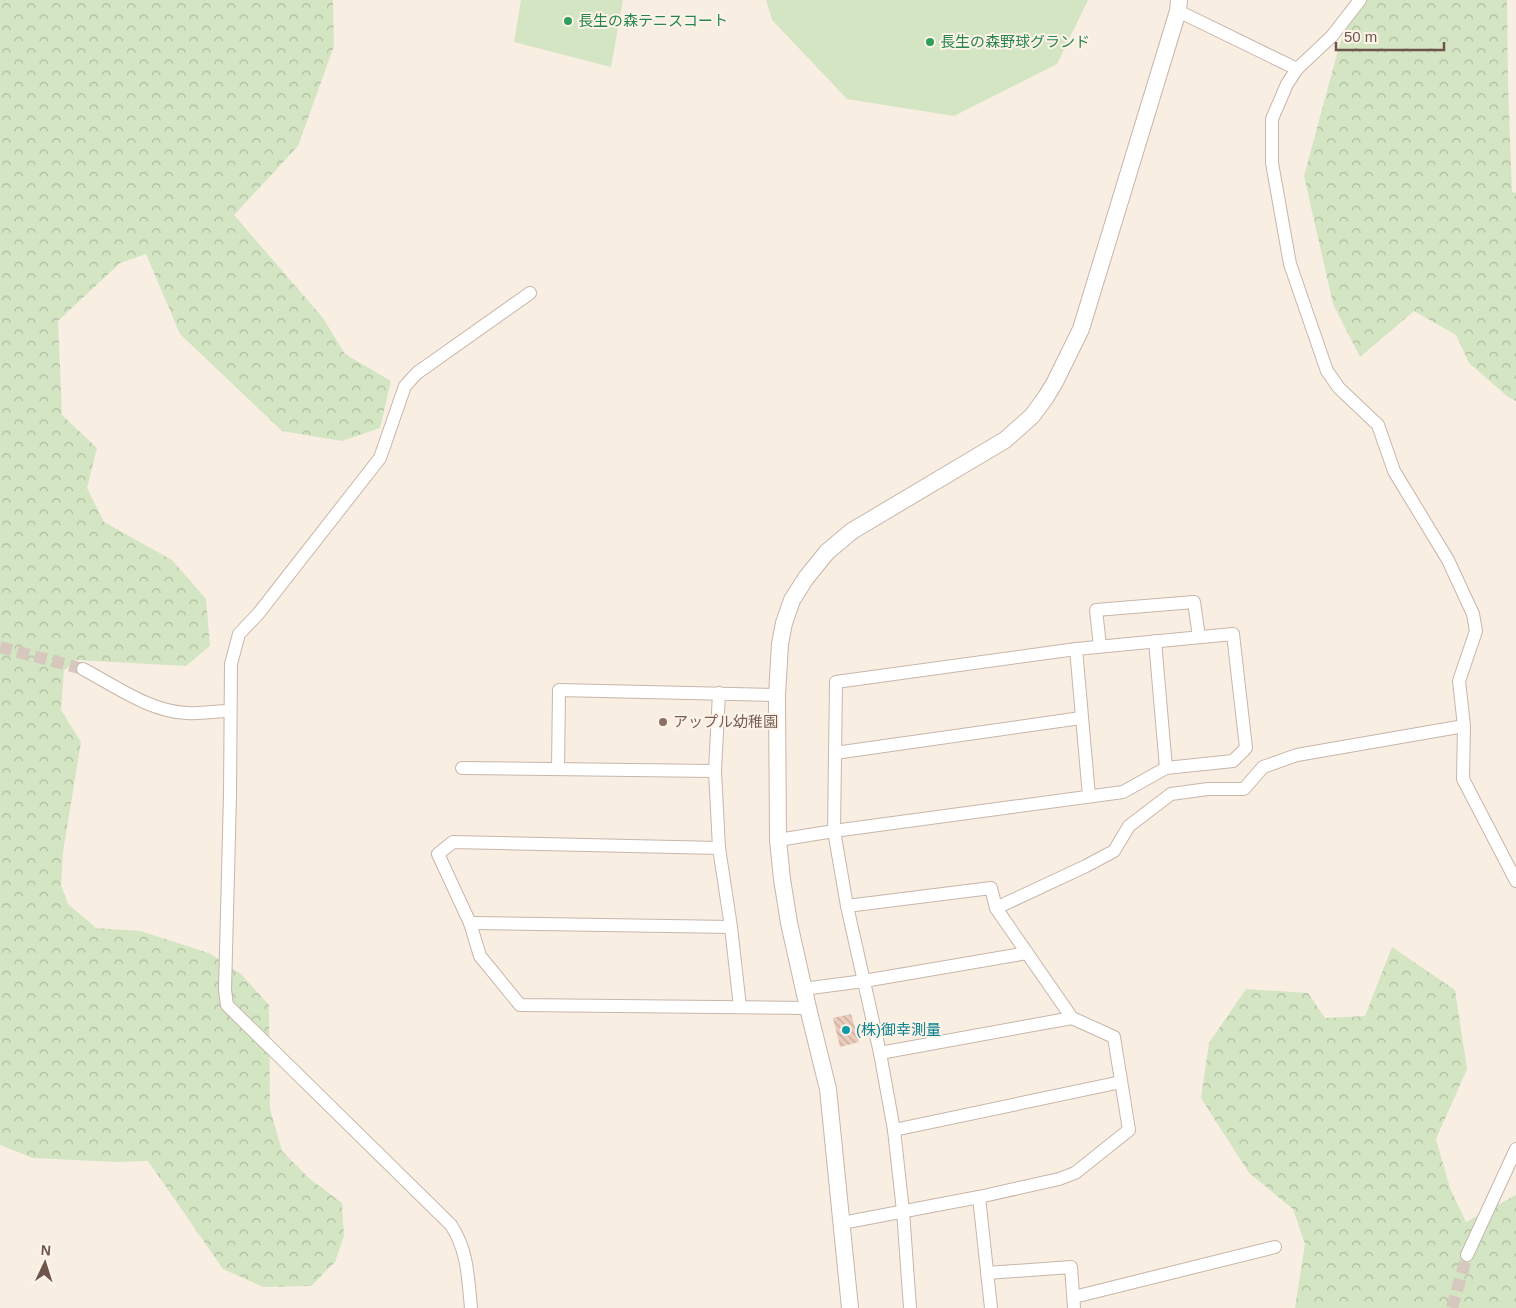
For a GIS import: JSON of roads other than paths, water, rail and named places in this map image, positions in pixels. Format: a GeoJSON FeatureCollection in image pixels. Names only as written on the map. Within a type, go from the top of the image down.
{"type":"FeatureCollection","features":[{"type":"Feature","properties":{"kind":"street"},"geometry":{"type":"LineString","coordinates":[[1360,0],[1332,36],[1297,69],[1287,84],[1272,119],[1272,163],[1290,264],[1327,371],[1339,388],[1378,425],[1394,471],[1448,560],[1473,614],[1476,631],[1459,681],[1464,726],[1463,779],[1516,881]]}},
{"type":"Feature","properties":{"kind":"street"},"geometry":{"type":"LineString","coordinates":[[850,1308],[828,1089],[789,923],[778,840],[777,695],[780,644],[784,623],[792,600],[806,578],[827,552],[852,531],[1005,440],[1032,416],[1055,382],[1081,329],[1179,5],[1297,69]]}},
{"type":"Feature","properties":{"kind":"street"},"geometry":{"type":"LineString","coordinates":[[471,1308],[466,1259],[459,1238],[451,1225],[228,1005],[225,990],[231,664],[239,634],[258,614],[380,458],[405,386],[417,373],[530,293]]}},
{"type":"Feature","properties":{"kind":"street"},"geometry":{"type":"LineString","coordinates":[[1100,646],[1096,610],[1194,602],[1199,637]]}},
{"type":"Feature","properties":{"kind":"street"},"geometry":{"type":"LineString","coordinates":[[778,840],[834,831],[1123,792],[1166,768],[1232,761],[1246,748],[1233,634],[1100,646],[836,682],[834,831],[847,906],[880,1053],[894,1130],[903,1211],[910,1308]]}},
{"type":"Feature","properties":{"kind":"street"},"geometry":{"type":"LineString","coordinates":[[1156,641],[1166,768]]}},
{"type":"Feature","properties":{"kind":"street"},"geometry":{"type":"LineString","coordinates":[[1076,649],[1089,796]]}},
{"type":"Feature","properties":{"kind":"street"},"geometry":{"type":"LineString","coordinates":[[83,670],[142,700],[169,710],[187,713],[230,711]]}},
{"type":"Feature","properties":{"kind":"street"},"geometry":{"type":"LineString","coordinates":[[558,769],[559,690],[777,695]]}},
{"type":"Feature","properties":{"kind":"street"},"geometry":{"type":"LineString","coordinates":[[719,693],[715,770],[719,848],[732,928],[740,1007]]}},
{"type":"Feature","properties":{"kind":"street"},"geometry":{"type":"LineString","coordinates":[[835,753],[1081,718]]}},
{"type":"Feature","properties":{"kind":"street"},"geometry":{"type":"LineString","coordinates":[[996,908],[1114,851],[1129,826],[1171,794],[1208,789],[1244,789],[1263,767],[1297,755],[1464,726]]}},
{"type":"Feature","properties":{"kind":"street"},"geometry":{"type":"LineString","coordinates":[[462,768],[715,770]]}},
{"type":"Feature","properties":{"kind":"street"},"geometry":{"type":"LineString","coordinates":[[719,848],[453,842],[438,854],[470,923],[480,956],[520,1005],[808,1008]]}},
{"type":"Feature","properties":{"kind":"street"},"geometry":{"type":"LineString","coordinates":[[842,1223],[979,1197],[1059,1179],[1075,1173],[1130,1130],[1114,1037],[1072,1018],[996,908],[991,888],[847,906]]}},
{"type":"Feature","properties":{"kind":"street"},"geometry":{"type":"LineString","coordinates":[[470,923],[732,928]]}},
{"type":"Feature","properties":{"kind":"street"},"geometry":{"type":"LineString","coordinates":[[804,989],[864,981],[1027,953]]}},
{"type":"Feature","properties":{"kind":"street"},"geometry":{"type":"LineString","coordinates":[[880,1053],[1072,1018]]}},
{"type":"Feature","properties":{"kind":"street"},"geometry":{"type":"LineString","coordinates":[[894,1130],[1121,1082]]}},
{"type":"Feature","properties":{"kind":"street"},"geometry":{"type":"LineString","coordinates":[[1467,1255],[1516,1149]]}},
{"type":"Feature","properties":{"kind":"street"},"geometry":{"type":"LineString","coordinates":[[979,1197],[990,1308]]}},
{"type":"Feature","properties":{"kind":"street"},"geometry":{"type":"LineString","coordinates":[[986,1273],[1071,1267],[1074,1303],[1275,1247]]}},
{"type":"Feature","properties":{"kind":"tunnel"},"geometry":{"type":"LineString","coordinates":[[0,647],[83,669]]}},
{"type":"Feature","properties":{"kind":"tunnel"},"geometry":{"type":"LineString","coordinates":[[1452,1308],[1467,1255]]}},
{"type":"Feature","properties":{"kind":"place","name":"長生の森テニスコート"},"geometry":{"type":"Point","coordinates":[568,21]}},
{"type":"Feature","properties":{"kind":"place","name":"長生の森野球グランド"},"geometry":{"type":"Point","coordinates":[930,42]}},
{"type":"Feature","properties":{"kind":"place","name":"アップル幼稚園"},"geometry":{"type":"Point","coordinates":[663,722]}},
{"type":"Feature","properties":{"kind":"place","name":"(株)御幸測量"},"geometry":{"type":"Point","coordinates":[846,1030]}}]}
